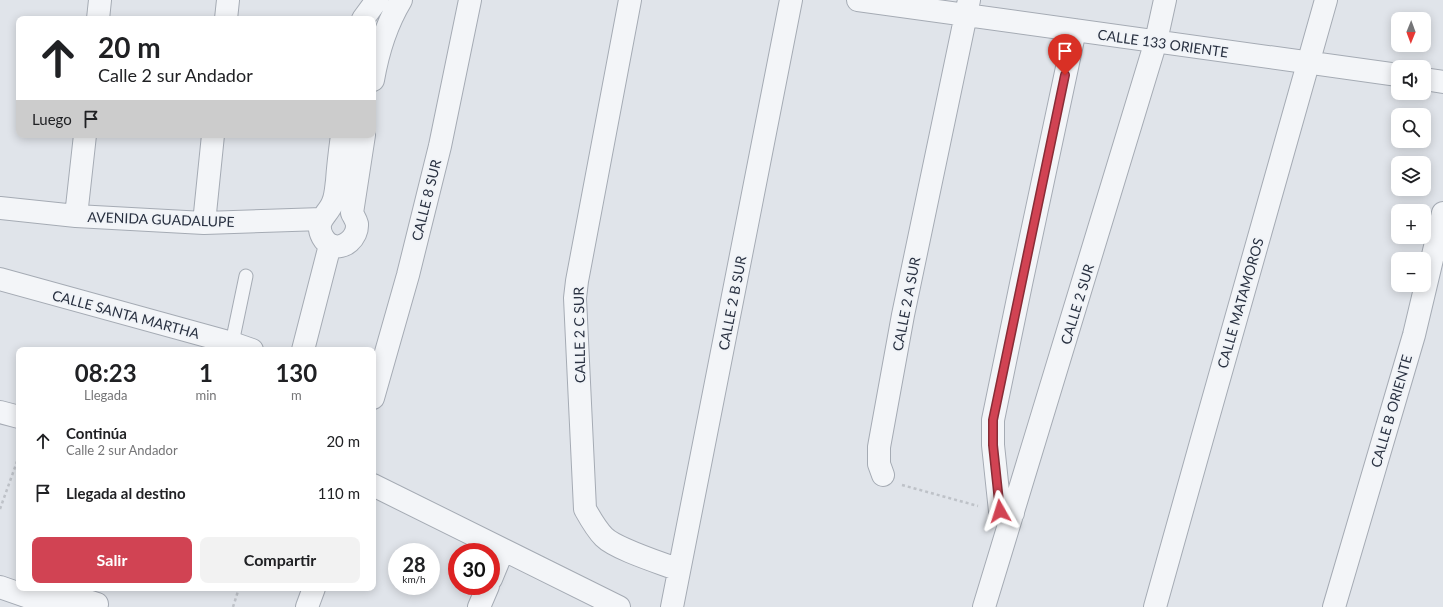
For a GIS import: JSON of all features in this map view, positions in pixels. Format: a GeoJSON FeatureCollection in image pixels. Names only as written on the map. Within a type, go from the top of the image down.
{"type":"FeatureCollection","features":[{"type":"Feature","properties":{"kind":"street"},"geometry":{"type":"LineString","coordinates":[[98,16],[100,0]]}},
{"type":"Feature","properties":{"kind":"street"},"geometry":{"type":"LineString","coordinates":[[226,16],[228,0]]}},
{"type":"Feature","properties":{"kind":"street"},"geometry":{"type":"LineString","coordinates":[[376,17],[393,14],[401,0]]}},
{"type":"Feature","properties":{"kind":"street","name":"CALLE 8 SUR"},"geometry":{"type":"LineString","coordinates":[[376,387],[408,275],[438,154],[470,0]]}},
{"type":"Feature","properties":{"kind":"street","name":"CALLE 2 C SUR"},"geometry":{"type":"LineString","coordinates":[[630,0],[575,298],[585,509],[592,523],[604,537],[616,545],[680,570]]}},
{"type":"Feature","properties":{"kind":"street","name":"CALLE 2 B SUR"},"geometry":{"type":"LineString","coordinates":[[672,607],[791,0]]}},
{"type":"Feature","properties":{"kind":"street","name":"CALLE 133 ORIENTE"},"geometry":{"type":"LineString","coordinates":[[858,0],[967,8],[1074,30],[1391,74]]}},
{"type":"Feature","properties":{"kind":"street","name":"CALLE 2 SUR"},"geometry":{"type":"LineString","coordinates":[[984,607],[1006,512],[1156,42],[1165,0]]}},
{"type":"Feature","properties":{"kind":"street","name":"CALLE MATAMOROS"},"geometry":{"type":"LineString","coordinates":[[1155,607],[1310,63],[1326,0]]}},
{"type":"Feature","properties":{"kind":"street","name":"CALLE 2 A SUR"},"geometry":{"type":"LineString","coordinates":[[883,475],[878,464],[879,447],[903,315],[967,8]]}},
{"type":"Feature","properties":{"kind":"street"},"geometry":{"type":"LineString","coordinates":[[1006,512],[993,445],[993,420],[1074,30]]}},
{"type":"Feature","properties":{"kind":"street"},"geometry":{"type":"LineString","coordinates":[[376,39],[378,54],[376,64]]}},
{"type":"Feature","properties":{"kind":"street"},"geometry":{"type":"LineString","coordinates":[[1431,80],[1443,82]]}},
{"type":"Feature","properties":{"kind":"street"},"geometry":{"type":"LineString","coordinates":[[76,216],[85,138]]}},
{"type":"Feature","properties":{"kind":"street"},"geometry":{"type":"LineString","coordinates":[[204,223],[213,138]]}},
{"type":"Feature","properties":{"kind":"street"},"geometry":{"type":"LineString","coordinates":[[342,138],[334,200],[329,212],[322,219],[320,226],[321,234],[324,240],[337,245],[353,238],[356,232],[356,219],[352,213],[364,138]]}},
{"type":"Feature","properties":{"kind":"street","name":"AVENIDA GUADALUPE"},"geometry":{"type":"LineString","coordinates":[[0,208],[76,216],[204,223],[322,219]]}},
{"type":"Feature","properties":{"kind":"street","name":"CALLE B ORIENTE"},"geometry":{"type":"LineString","coordinates":[[1334,607],[1414,335],[1443,213]]}},
{"type":"Feature","properties":{"kind":"street"},"geometry":{"type":"LineString","coordinates":[[304,347],[337,245]]}},
{"type":"Feature","properties":{"kind":"street","name":"CALLE SANTA MARTHA"},"geometry":{"type":"LineString","coordinates":[[0,279],[242,346]]}},
{"type":"Feature","properties":{"kind":"street"},"geometry":{"type":"LineString","coordinates":[[0,412],[16,416]]}},
{"type":"Feature","properties":{"kind":"street"},"geometry":{"type":"LineString","coordinates":[[376,486],[619,607]]}},
{"type":"Feature","properties":{"kind":"street"},"geometry":{"type":"LineString","coordinates":[[500,557],[503,550]]}},
{"type":"Feature","properties":{"kind":"street"},"geometry":{"type":"LineString","coordinates":[[0,573],[16,578]]}},
{"type":"Feature","properties":{"kind":"street"},"geometry":{"type":"LineString","coordinates":[[0,587],[57,607]]}},
{"type":"Feature","properties":{"kind":"street"},"geometry":{"type":"LineString","coordinates":[[60,591],[99,600]]}},
{"type":"Feature","properties":{"kind":"street"},"geometry":{"type":"LineString","coordinates":[[307,607],[313,591]]}},
{"type":"Feature","properties":{"kind":"street"},"geometry":{"type":"LineString","coordinates":[[479,607],[484,595]]}},
{"type":"Feature","properties":{"kind":"lane"},"geometry":{"type":"LineString","coordinates":[[242,346],[246,276]]}},
{"type":"Feature","properties":{"kind":"path"},"geometry":{"type":"LineString","coordinates":[[0,509],[16,464]]}},
{"type":"Feature","properties":{"kind":"path"},"geometry":{"type":"LineString","coordinates":[[883,475],[895,483],[1006,512]]}},
{"type":"Feature","properties":{"kind":"path"},"geometry":{"type":"LineString","coordinates":[[234,607],[238,591]]}},
{"type":"Feature","properties":{"kind":"route"},"geometry":{"type":"LineString","coordinates":[[1000,511],[993,445],[993,420],[1065,75]]}}]}
